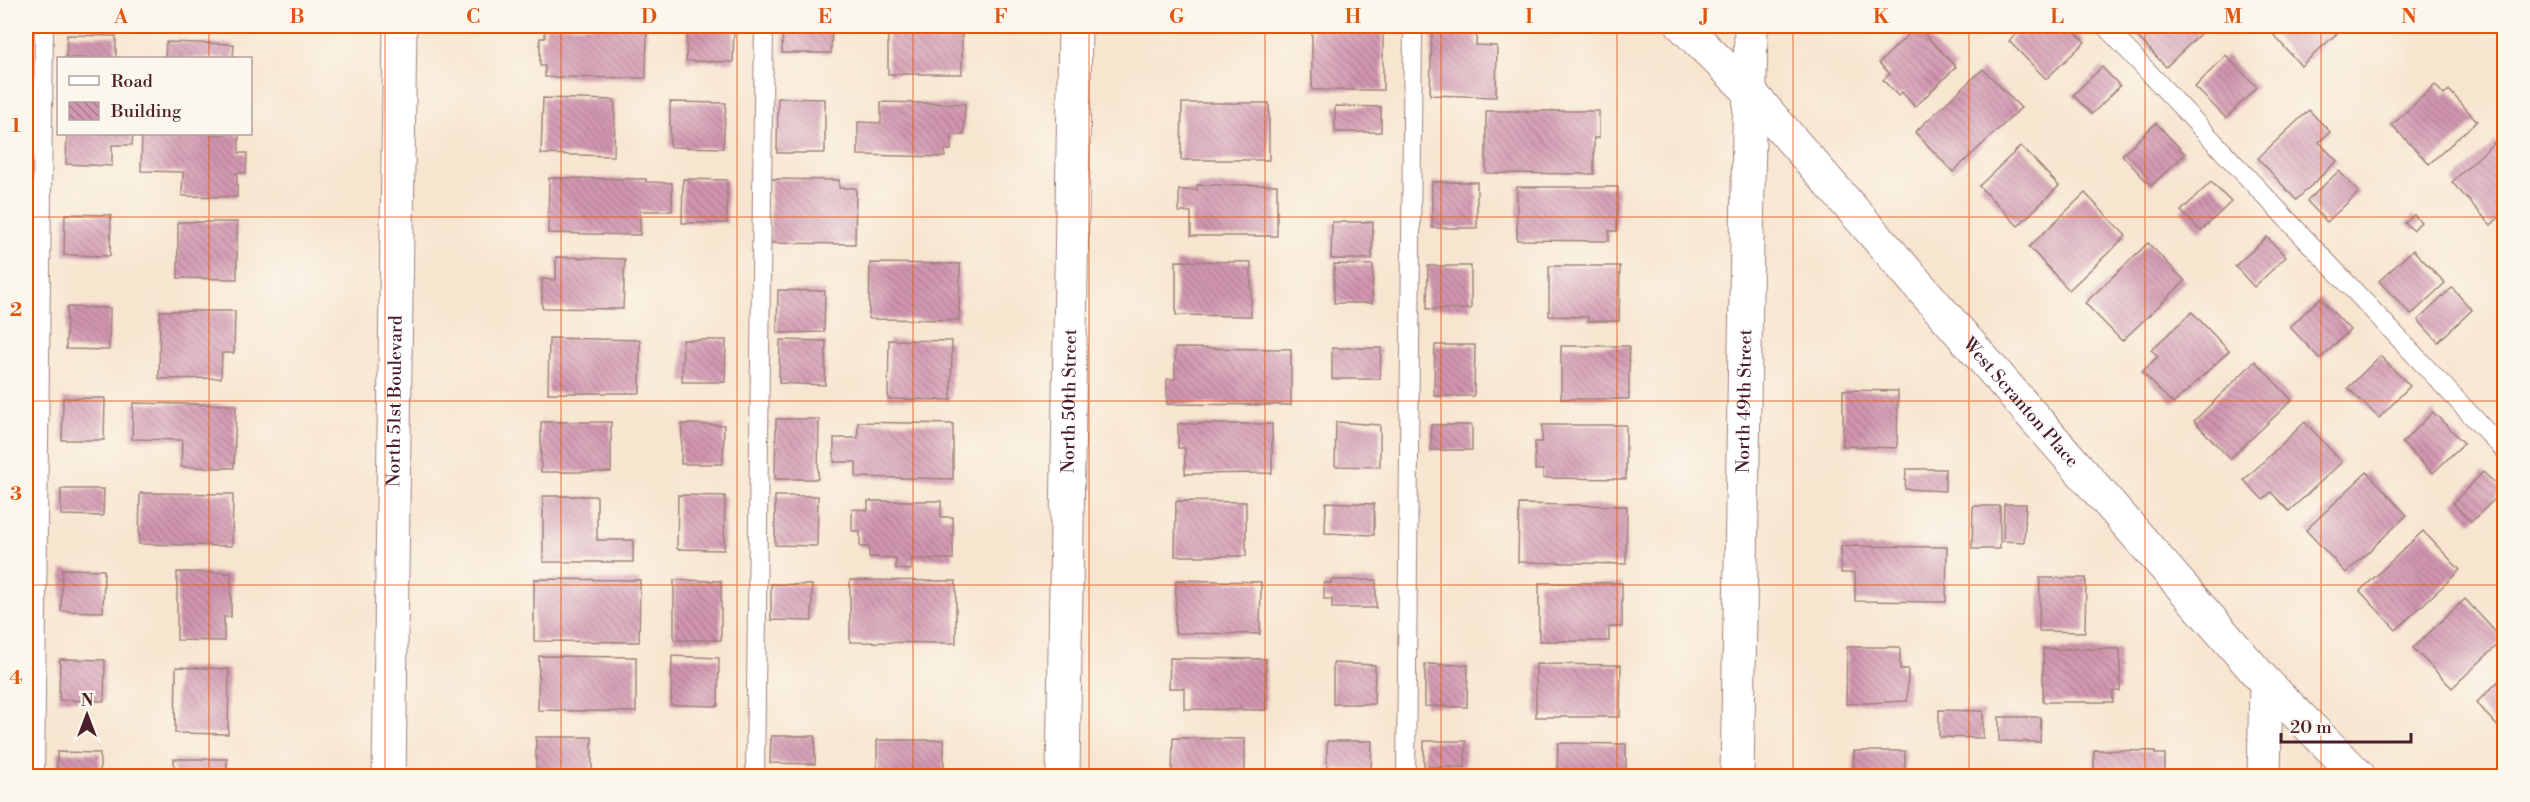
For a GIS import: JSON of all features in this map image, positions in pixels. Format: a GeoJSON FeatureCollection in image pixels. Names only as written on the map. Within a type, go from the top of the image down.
{"type":"FeatureCollection","features":[{"type":"Feature","properties":{"kind":"street","name":"North 51st Boulevard"},"geometry":{"type":"LineString","coordinates":[[389,777],[400,26]]}},
{"type":"Feature","properties":{"kind":"street","name":"North 50th Street"},"geometry":{"type":"LineString","coordinates":[[1063,777],[1075,26]]}},
{"type":"Feature","properties":{"kind":"street","name":"West Scranton Place"},"geometry":{"type":"LineString","coordinates":[[1683,26],[1750,92],[2266,683],[2359,777]]}},
{"type":"Feature","properties":{"kind":"street","name":"North 49th Street"},"geometry":{"type":"LineString","coordinates":[[1737,777],[1751,26]]}},
{"type":"Feature","properties":{"kind":"street"},"geometry":{"type":"LineString","coordinates":[[2264,777],[2266,683]]}},
{"type":"Feature","properties":{"kind":"lane"},"geometry":{"type":"LineString","coordinates":[[35,777],[44,26]]}},
{"type":"Feature","properties":{"kind":"lane"},"geometry":{"type":"LineString","coordinates":[[755,777],[764,26]]}},
{"type":"Feature","properties":{"kind":"lane"},"geometry":{"type":"LineString","coordinates":[[1406,777],[1413,26]]}},
{"type":"Feature","properties":{"kind":"lane"},"geometry":{"type":"LineString","coordinates":[[2105,26],[2505,450]]}},
{"type":"Feature","properties":{"kind":"building"},"geometry":{"type":"Polygon","coordinates":[[[545,26],[647,26],[646,78],[545,77],[545,66],[540,66],[540,38],[545,38],[545,26]]]}},
{"type":"Feature","properties":{"kind":"building"},"geometry":{"type":"Polygon","coordinates":[[[687,26],[734,26],[733,62],[686,61],[687,26]]]}},
{"type":"Feature","properties":{"kind":"building"},"geometry":{"type":"Polygon","coordinates":[[[783,26],[832,26],[831,53],[782,53],[783,26]]]}},
{"type":"Feature","properties":{"kind":"building"},"geometry":{"type":"Polygon","coordinates":[[[888,26],[962,26],[962,74],[888,74],[888,26]]]}},
{"type":"Feature","properties":{"kind":"building"},"geometry":{"type":"Polygon","coordinates":[[[1312,26],[1383,26],[1383,90],[1312,90],[1312,26]]]}},
{"type":"Feature","properties":{"kind":"building"},"geometry":{"type":"Polygon","coordinates":[[[1432,26],[1477,26],[1476,45],[1497,46],[1496,97],[1430,95],[1432,26]]]}},
{"type":"Feature","properties":{"kind":"building"},"geometry":{"type":"Polygon","coordinates":[[[1917,26],[1956,67],[1915,107],[1902,92],[1898,96],[1883,80],[1890,74],[1879,63],[1917,26]]]}},
{"type":"Feature","properties":{"kind":"building"},"geometry":{"type":"Polygon","coordinates":[[[2026,26],[2070,26],[2085,42],[2046,79],[2009,41],[2026,26]]]}},
{"type":"Feature","properties":{"kind":"building"},"geometry":{"type":"Polygon","coordinates":[[[2146,26],[2194,26],[2201,33],[2166,67],[2136,35],[2146,26]]]}},
{"type":"Feature","properties":{"kind":"building"},"geometry":{"type":"Polygon","coordinates":[[[2266,26],[2345,26],[2301,66],[2266,26]]]}},
{"type":"Feature","properties":{"kind":"building"},"geometry":{"type":"Polygon","coordinates":[[[67,35],[116,36],[116,57],[66,57],[67,35]]]}},
{"type":"Feature","properties":{"kind":"building"},"geometry":{"type":"Polygon","coordinates":[[[166,42],[234,44],[233,57],[165,57],[166,42]]]}},
{"type":"Feature","properties":{"kind":"building"},"geometry":{"type":"Polygon","coordinates":[[[2226,55],[2257,87],[2226,118],[2195,87],[2226,55]]]}},
{"type":"Feature","properties":{"kind":"building"},"geometry":{"type":"Polygon","coordinates":[[[2102,67],[2120,86],[2092,114],[2073,95],[2102,67]]]}},
{"type":"Feature","properties":{"kind":"building"},"geometry":{"type":"Polygon","coordinates":[[[1983,69],[2021,108],[1953,172],[1915,132],[1983,69]]]}},
{"type":"Feature","properties":{"kind":"building"},"geometry":{"type":"Polygon","coordinates":[[[2435,85],[2444,95],[2449,90],[2477,121],[2429,164],[2392,125],[2435,85]]]}},
{"type":"Feature","properties":{"kind":"building"},"geometry":{"type":"Polygon","coordinates":[[[543,98],[615,100],[614,156],[541,154],[543,98]]]}},
{"type":"Feature","properties":{"kind":"building"},"geometry":{"type":"Polygon","coordinates":[[[778,98],[825,99],[825,153],[777,153],[778,98]]]}},
{"type":"Feature","properties":{"kind":"building"},"geometry":{"type":"Polygon","coordinates":[[[670,102],[726,103],[723,148],[670,147],[670,102]]]}},
{"type":"Feature","properties":{"kind":"building"},"geometry":{"type":"Polygon","coordinates":[[[881,102],[965,104],[964,135],[952,135],[951,150],[945,150],[945,157],[858,155],[858,122],[881,123],[881,102]]]}},
{"type":"Feature","properties":{"kind":"building"},"geometry":{"type":"Polygon","coordinates":[[[1182,103],[1269,103],[1269,160],[1181,160],[1182,103]]]}},
{"type":"Feature","properties":{"kind":"building"},"geometry":{"type":"Polygon","coordinates":[[[1335,106],[1381,107],[1381,132],[1335,132],[1335,106]]]}},
{"type":"Feature","properties":{"kind":"building"},"geometry":{"type":"Polygon","coordinates":[[[2309,110],[2330,132],[2319,142],[2337,161],[2296,200],[2258,158],[2309,110]]]}},
{"type":"Feature","properties":{"kind":"building"},"geometry":{"type":"Polygon","coordinates":[[[1486,111],[1599,111],[1599,138],[1594,138],[1594,174],[1486,173],[1486,111]]]}},
{"type":"Feature","properties":{"kind":"building"},"geometry":{"type":"Polygon","coordinates":[[[2156,123],[2185,154],[2151,186],[2122,155],[2156,123]]]}},
{"type":"Feature","properties":{"kind":"building"},"geometry":{"type":"Polygon","coordinates":[[[67,135],[133,135],[132,145],[112,145],[112,166],[66,164],[67,135]]]}},
{"type":"Feature","properties":{"kind":"building"},"geometry":{"type":"Polygon","coordinates":[[[142,135],[239,135],[239,153],[247,153],[246,173],[237,173],[237,197],[182,196],[183,172],[141,171],[142,135]]]}},
{"type":"Feature","properties":{"kind":"building"},"geometry":{"type":"Polygon","coordinates":[[[2496,141],[2504,150],[2504,213],[2491,225],[2452,182],[2496,141]]]}},
{"type":"Feature","properties":{"kind":"building"},"geometry":{"type":"Polygon","coordinates":[[[2021,146],[2059,186],[2018,226],[1979,186],[2021,146]]]}},
{"type":"Feature","properties":{"kind":"building"},"geometry":{"type":"Polygon","coordinates":[[[2339,171],[2359,192],[2327,222],[2307,201],[2339,171]]]}},
{"type":"Feature","properties":{"kind":"building"},"geometry":{"type":"Polygon","coordinates":[[[549,178],[646,179],[646,182],[672,183],[672,211],[640,211],[640,235],[548,233],[549,178]]]}},
{"type":"Feature","properties":{"kind":"building"},"geometry":{"type":"Polygon","coordinates":[[[683,179],[727,180],[727,223],[682,223],[683,179]]]}},
{"type":"Feature","properties":{"kind":"building"},"geometry":{"type":"Polygon","coordinates":[[[771,179],[839,180],[839,188],[856,188],[855,244],[770,243],[771,179]]]}},
{"type":"Feature","properties":{"kind":"building"},"geometry":{"type":"Polygon","coordinates":[[[1432,182],[1477,182],[1477,228],[1432,228],[1432,182]]]}},
{"type":"Feature","properties":{"kind":"building"},"geometry":{"type":"Polygon","coordinates":[[[2211,182],[2231,202],[2201,231],[2181,211],[2211,182]]]}},
{"type":"Feature","properties":{"kind":"building"},"geometry":{"type":"Polygon","coordinates":[[[1197,185],[1277,185],[1277,236],[1191,236],[1191,212],[1179,212],[1179,190],[1197,190],[1197,185]]]}},
{"type":"Feature","properties":{"kind":"building"},"geometry":{"type":"Polygon","coordinates":[[[1517,187],[1618,187],[1617,231],[1609,231],[1609,241],[1517,240],[1517,187]]]}},
{"type":"Feature","properties":{"kind":"building"},"geometry":{"type":"Polygon","coordinates":[[[2085,193],[2126,236],[2069,290],[2029,247],[2085,193]]]}},
{"type":"Feature","properties":{"kind":"building"},"geometry":{"type":"Polygon","coordinates":[[[65,214],[111,215],[110,256],[64,255],[65,214]]]}},
{"type":"Feature","properties":{"kind":"building"},"geometry":{"type":"Polygon","coordinates":[[[2414,215],[2421,222],[2413,230],[2405,223],[2414,215]]]}},
{"type":"Feature","properties":{"kind":"building"},"geometry":{"type":"Polygon","coordinates":[[[178,222],[237,222],[237,279],[178,278],[178,222]]]}},
{"type":"Feature","properties":{"kind":"building"},"geometry":{"type":"Polygon","coordinates":[[[1332,222],[1373,222],[1372,259],[1331,259],[1332,222]]]}},
{"type":"Feature","properties":{"kind":"building"},"geometry":{"type":"Polygon","coordinates":[[[2267,237],[2286,257],[2254,287],[2235,266],[2267,237]]]}},
{"type":"Feature","properties":{"kind":"building"},"geometry":{"type":"Polygon","coordinates":[[[2148,243],[2185,281],[2122,341],[2085,303],[2148,243]]]}},
{"type":"Feature","properties":{"kind":"building"},"geometry":{"type":"Polygon","coordinates":[[[2413,250],[2445,283],[2411,315],[2379,281],[2413,250]]]}},
{"type":"Feature","properties":{"kind":"building"},"geometry":{"type":"Polygon","coordinates":[[[556,257],[625,259],[623,309],[542,308],[542,279],[556,280],[556,257]]]}},
{"type":"Feature","properties":{"kind":"building"},"geometry":{"type":"Polygon","coordinates":[[[1176,261],[1251,262],[1251,316],[1176,315],[1176,261]]]}},
{"type":"Feature","properties":{"kind":"building"},"geometry":{"type":"Polygon","coordinates":[[[870,263],[960,264],[959,320],[869,319],[870,263]]]}},
{"type":"Feature","properties":{"kind":"building"},"geometry":{"type":"Polygon","coordinates":[[[1334,264],[1373,265],[1372,303],[1334,303],[1334,264]]]}},
{"type":"Feature","properties":{"kind":"building"},"geometry":{"type":"Polygon","coordinates":[[[1428,266],[1471,266],[1471,309],[1427,309],[1428,266]]]}},
{"type":"Feature","properties":{"kind":"building"},"geometry":{"type":"Polygon","coordinates":[[[1549,266],[1620,266],[1619,321],[1588,321],[1588,317],[1549,316],[1549,266]]]}},
{"type":"Feature","properties":{"kind":"building"},"geometry":{"type":"Polygon","coordinates":[[[2452,288],[2472,310],[2438,342],[2418,320],[2452,288]]]}},
{"type":"Feature","properties":{"kind":"building"},"geometry":{"type":"Polygon","coordinates":[[[778,290],[825,291],[824,332],[777,333],[778,290]]]}},
{"type":"Feature","properties":{"kind":"building"},"geometry":{"type":"Polygon","coordinates":[[[2320,298],[2350,330],[2320,359],[2290,327],[2320,298]]]}},
{"type":"Feature","properties":{"kind":"building"},"geometry":{"type":"Polygon","coordinates":[[[67,307],[110,308],[109,350],[66,349],[67,307]]]}},
{"type":"Feature","properties":{"kind":"building"},"geometry":{"type":"Polygon","coordinates":[[[160,311],[235,311],[234,353],[222,353],[221,378],[159,379],[160,311]]]}},
{"type":"Feature","properties":{"kind":"building"},"geometry":{"type":"Polygon","coordinates":[[[2192,312],[2229,351],[2173,404],[2142,372],[2158,356],[2151,350],[2192,312]]]}},
{"type":"Feature","properties":{"kind":"building"},"geometry":{"type":"Polygon","coordinates":[[[549,338],[640,340],[640,393],[548,393],[549,338]]]}},
{"type":"Feature","properties":{"kind":"building"},"geometry":{"type":"Polygon","coordinates":[[[683,340],[726,340],[725,382],[682,382],[683,340]]]}},
{"type":"Feature","properties":{"kind":"building"},"geometry":{"type":"Polygon","coordinates":[[[780,340],[826,341],[825,385],[779,383],[780,340]]]}},
{"type":"Feature","properties":{"kind":"building"},"geometry":{"type":"Polygon","coordinates":[[[889,340],[952,341],[951,400],[888,399],[889,340]]]}},
{"type":"Feature","properties":{"kind":"building"},"geometry":{"type":"Polygon","coordinates":[[[1435,345],[1475,345],[1474,396],[1434,396],[1435,345]]]}},
{"type":"Feature","properties":{"kind":"building"},"geometry":{"type":"Polygon","coordinates":[[[1561,346],[1629,346],[1629,399],[1561,399],[1561,346]]]}},
{"type":"Feature","properties":{"kind":"building"},"geometry":{"type":"Polygon","coordinates":[[[1175,348],[1291,349],[1291,405],[1167,404],[1167,379],[1175,379],[1175,348]]]}},
{"type":"Feature","properties":{"kind":"building"},"geometry":{"type":"Polygon","coordinates":[[[1332,348],[1381,348],[1380,379],[1332,379],[1332,348]]]}},
{"type":"Feature","properties":{"kind":"building"},"geometry":{"type":"Polygon","coordinates":[[[2380,356],[2410,386],[2379,418],[2348,388],[2380,356]]]}},
{"type":"Feature","properties":{"kind":"building"},"geometry":{"type":"Polygon","coordinates":[[[2255,361],[2292,400],[2230,459],[2194,421],[2255,361]]]}},
{"type":"Feature","properties":{"kind":"building"},"geometry":{"type":"Polygon","coordinates":[[[1843,390],[1898,391],[1897,448],[1843,446],[1843,390]]]}},
{"type":"Feature","properties":{"kind":"building"},"geometry":{"type":"Polygon","coordinates":[[[63,398],[105,398],[104,440],[62,440],[63,398]]]}},
{"type":"Feature","properties":{"kind":"building"},"geometry":{"type":"Polygon","coordinates":[[[133,403],[236,405],[234,468],[181,467],[182,440],[132,439],[133,403]]]}},
{"type":"Feature","properties":{"kind":"building"},"geometry":{"type":"Polygon","coordinates":[[[2433,412],[2464,443],[2433,473],[2402,443],[2433,412]]]}},
{"type":"Feature","properties":{"kind":"building"},"geometry":{"type":"Polygon","coordinates":[[[776,419],[819,419],[818,479],[775,479],[776,419]]]}},
{"type":"Feature","properties":{"kind":"building"},"geometry":{"type":"Polygon","coordinates":[[[541,422],[611,422],[611,472],[541,472],[541,422]]]}},
{"type":"Feature","properties":{"kind":"building"},"geometry":{"type":"Polygon","coordinates":[[[858,422],[953,424],[953,479],[856,477],[856,462],[834,462],[834,438],[858,438],[858,422]]]}},
{"type":"Feature","properties":{"kind":"building"},"geometry":{"type":"Polygon","coordinates":[[[1336,422],[1380,425],[1380,467],[1335,466],[1336,422]]]}},
{"type":"Feature","properties":{"kind":"building"},"geometry":{"type":"Polygon","coordinates":[[[2305,422],[2342,462],[2289,511],[2271,492],[2263,500],[2244,480],[2305,422]]]}},
{"type":"Feature","properties":{"kind":"building"},"geometry":{"type":"Polygon","coordinates":[[[682,424],[724,425],[723,464],[681,464],[682,424]]]}},
{"type":"Feature","properties":{"kind":"building"},"geometry":{"type":"Polygon","coordinates":[[[1178,424],[1272,424],[1272,473],[1185,474],[1185,448],[1178,448],[1178,424]]]}},
{"type":"Feature","properties":{"kind":"building"},"geometry":{"type":"Polygon","coordinates":[[[1431,425],[1472,425],[1472,450],[1431,450],[1431,425]]]}},
{"type":"Feature","properties":{"kind":"building"},"geometry":{"type":"Polygon","coordinates":[[[1542,425],[1626,425],[1626,479],[1543,478],[1543,470],[1535,470],[1535,442],[1542,442],[1542,425]]]}},
{"type":"Feature","properties":{"kind":"building"},"geometry":{"type":"Polygon","coordinates":[[[1906,469],[1945,469],[1945,491],[1905,489],[1906,469]]]}},
{"type":"Feature","properties":{"kind":"building"},"geometry":{"type":"Polygon","coordinates":[[[2367,472],[2407,515],[2346,573],[2306,530],[2367,472]]]}},
{"type":"Feature","properties":{"kind":"building"},"geometry":{"type":"Polygon","coordinates":[[[2483,472],[2503,491],[2471,522],[2453,503],[2483,472]]]}},
{"type":"Feature","properties":{"kind":"building"},"geometry":{"type":"Polygon","coordinates":[[[61,489],[104,489],[103,516],[61,515],[61,489]]]}},
{"type":"Feature","properties":{"kind":"building"},"geometry":{"type":"Polygon","coordinates":[[[140,493],[233,494],[232,546],[139,544],[140,493]]]}},
{"type":"Feature","properties":{"kind":"building"},"geometry":{"type":"Polygon","coordinates":[[[678,495],[725,496],[724,550],[677,549],[678,495]]]}},
{"type":"Feature","properties":{"kind":"building"},"geometry":{"type":"Polygon","coordinates":[[[543,496],[597,496],[597,540],[633,540],[633,562],[543,562],[543,496]]]}},
{"type":"Feature","properties":{"kind":"building"},"geometry":{"type":"Polygon","coordinates":[[[775,496],[818,496],[817,546],[775,545],[775,496]]]}},
{"type":"Feature","properties":{"kind":"building"},"geometry":{"type":"Polygon","coordinates":[[[868,501],[941,501],[941,517],[953,517],[953,559],[911,559],[911,570],[896,569],[896,558],[869,557],[869,547],[860,547],[860,531],[852,531],[852,509],[868,510],[868,501]]]}},
{"type":"Feature","properties":{"kind":"building"},"geometry":{"type":"Polygon","coordinates":[[[1176,501],[1246,502],[1246,556],[1175,556],[1176,501]]]}},
{"type":"Feature","properties":{"kind":"building"},"geometry":{"type":"Polygon","coordinates":[[[1326,502],[1374,504],[1374,535],[1325,533],[1326,502]]]}},
{"type":"Feature","properties":{"kind":"building"},"geometry":{"type":"Polygon","coordinates":[[[1519,504],[1627,506],[1626,564],[1518,562],[1519,504]]]}},
{"type":"Feature","properties":{"kind":"building"},"geometry":{"type":"Polygon","coordinates":[[[2004,504],[2026,504],[2024,542],[2003,541],[2004,504]]]}},
{"type":"Feature","properties":{"kind":"building"},"geometry":{"type":"Polygon","coordinates":[[[1973,506],[2000,506],[2000,549],[1972,549],[1973,506]]]}},
{"type":"Feature","properties":{"kind":"building"},"geometry":{"type":"Polygon","coordinates":[[[2423,531],[2460,570],[2396,630],[2360,591],[2423,531]]]}},
{"type":"Feature","properties":{"kind":"building"},"geometry":{"type":"Polygon","coordinates":[[[1841,546],[1947,547],[1946,602],[1855,601],[1855,573],[1841,573],[1841,546]]]}},
{"type":"Feature","properties":{"kind":"building"},"geometry":{"type":"Polygon","coordinates":[[[62,569],[104,570],[103,612],[61,611],[62,569]]]}},
{"type":"Feature","properties":{"kind":"building"},"geometry":{"type":"Polygon","coordinates":[[[177,572],[231,573],[231,617],[224,617],[224,641],[177,640],[177,572]]]}},
{"type":"Feature","properties":{"kind":"building"},"geometry":{"type":"Polygon","coordinates":[[[2040,578],[2086,578],[2085,632],[2039,631],[2040,578]]]}},
{"type":"Feature","properties":{"kind":"building"},"geometry":{"type":"Polygon","coordinates":[[[534,579],[640,580],[639,642],[534,641],[534,579]]]}},
{"type":"Feature","properties":{"kind":"building"},"geometry":{"type":"Polygon","coordinates":[[[674,580],[721,581],[721,640],[674,640],[674,580]]]}},
{"type":"Feature","properties":{"kind":"building"},"geometry":{"type":"Polygon","coordinates":[[[850,580],[956,581],[956,643],[850,642],[850,580]]]}},
{"type":"Feature","properties":{"kind":"building"},"geometry":{"type":"Polygon","coordinates":[[[1176,580],[1261,582],[1260,634],[1175,633],[1176,580]]]}},
{"type":"Feature","properties":{"kind":"building"},"geometry":{"type":"Polygon","coordinates":[[[1331,580],[1376,580],[1376,608],[1332,608],[1332,599],[1324,599],[1324,583],[1331,583],[1331,580]]]}},
{"type":"Feature","properties":{"kind":"building"},"geometry":{"type":"Polygon","coordinates":[[[1539,583],[1622,583],[1622,627],[1609,627],[1609,641],[1539,641],[1539,583]]]}},
{"type":"Feature","properties":{"kind":"building"},"geometry":{"type":"Polygon","coordinates":[[[771,584],[812,585],[812,621],[771,620],[771,584]]]}},
{"type":"Feature","properties":{"kind":"building"},"geometry":{"type":"Polygon","coordinates":[[[2465,599],[2503,640],[2452,688],[2413,648],[2465,599]]]}},
{"type":"Feature","properties":{"kind":"building"},"geometry":{"type":"Polygon","coordinates":[[[1847,647],[1900,647],[1900,669],[1908,669],[1907,701],[1846,704],[1847,647]]]}},
{"type":"Feature","properties":{"kind":"building"},"geometry":{"type":"Polygon","coordinates":[[[2043,649],[2120,649],[2120,691],[2113,691],[2113,702],[2043,702],[2043,649]]]}},
{"type":"Feature","properties":{"kind":"building"},"geometry":{"type":"Polygon","coordinates":[[[539,656],[636,657],[636,712],[538,710],[539,656]]]}},
{"type":"Feature","properties":{"kind":"building"},"geometry":{"type":"Polygon","coordinates":[[[672,656],[719,658],[718,706],[671,705],[672,656]]]}},
{"type":"Feature","properties":{"kind":"building"},"geometry":{"type":"Polygon","coordinates":[[[1170,658],[1266,659],[1266,710],[1184,709],[1184,688],[1169,688],[1170,658]]]}},
{"type":"Feature","properties":{"kind":"building"},"geometry":{"type":"Polygon","coordinates":[[[60,659],[105,660],[104,701],[59,700],[60,659]]]}},
{"type":"Feature","properties":{"kind":"building"},"geometry":{"type":"Polygon","coordinates":[[[1333,663],[1375,665],[1374,704],[1333,704],[1333,663]]]}},
{"type":"Feature","properties":{"kind":"building"},"geometry":{"type":"Polygon","coordinates":[[[1425,664],[1468,665],[1467,707],[1425,706],[1425,664]]]}},
{"type":"Feature","properties":{"kind":"building"},"geometry":{"type":"Polygon","coordinates":[[[1536,664],[1621,665],[1620,717],[1536,717],[1536,664]]]}},
{"type":"Feature","properties":{"kind":"building"},"geometry":{"type":"Polygon","coordinates":[[[176,667],[229,669],[228,734],[175,733],[176,667]]]}},
{"type":"Feature","properties":{"kind":"building"},"geometry":{"type":"Polygon","coordinates":[[[2504,676],[2504,733],[2476,703],[2504,676]]]}},
{"type":"Feature","properties":{"kind":"building"},"geometry":{"type":"Polygon","coordinates":[[[1939,710],[1983,711],[1983,738],[1939,737],[1939,710]]]}},
{"type":"Feature","properties":{"kind":"building"},"geometry":{"type":"Polygon","coordinates":[[[1999,717],[2041,717],[2040,742],[1999,741],[1999,717]]]}},
{"type":"Feature","properties":{"kind":"building"},"geometry":{"type":"Polygon","coordinates":[[[771,736],[815,736],[815,764],[770,763],[771,736]]]}},
{"type":"Feature","properties":{"kind":"building"},"geometry":{"type":"Polygon","coordinates":[[[536,737],[592,737],[592,776],[536,776],[536,737]]]}},
{"type":"Feature","properties":{"kind":"building"},"geometry":{"type":"Polygon","coordinates":[[[1173,738],[1245,739],[1245,776],[1172,776],[1173,738]]]}},
{"type":"Feature","properties":{"kind":"building"},"geometry":{"type":"Polygon","coordinates":[[[877,740],[944,740],[944,776],[877,776],[877,740]]]}},
{"type":"Feature","properties":{"kind":"building"},"geometry":{"type":"Polygon","coordinates":[[[1327,741],[1372,741],[1371,770],[1327,770],[1327,741]]]}},
{"type":"Feature","properties":{"kind":"building"},"geometry":{"type":"Polygon","coordinates":[[[1424,741],[1466,741],[1465,767],[1424,767],[1424,741]]]}},
{"type":"Feature","properties":{"kind":"building"},"geometry":{"type":"Polygon","coordinates":[[[1558,743],[1626,744],[1626,776],[1557,776],[1558,743]]]}},
{"type":"Feature","properties":{"kind":"building"},"geometry":{"type":"Polygon","coordinates":[[[2094,750],[2155,751],[2155,754],[2165,754],[2165,776],[2094,776],[2094,750]]]}},
{"type":"Feature","properties":{"kind":"building"},"geometry":{"type":"Polygon","coordinates":[[[1854,751],[1905,751],[1905,776],[1853,776],[1854,751]]]}},
{"type":"Feature","properties":{"kind":"building"},"geometry":{"type":"Polygon","coordinates":[[[57,752],[100,753],[100,776],[57,776],[57,752]]]}},
{"type":"Feature","properties":{"kind":"building"},"geometry":{"type":"Polygon","coordinates":[[[174,759],[227,759],[227,776],[174,776],[174,759]]]}}]}
